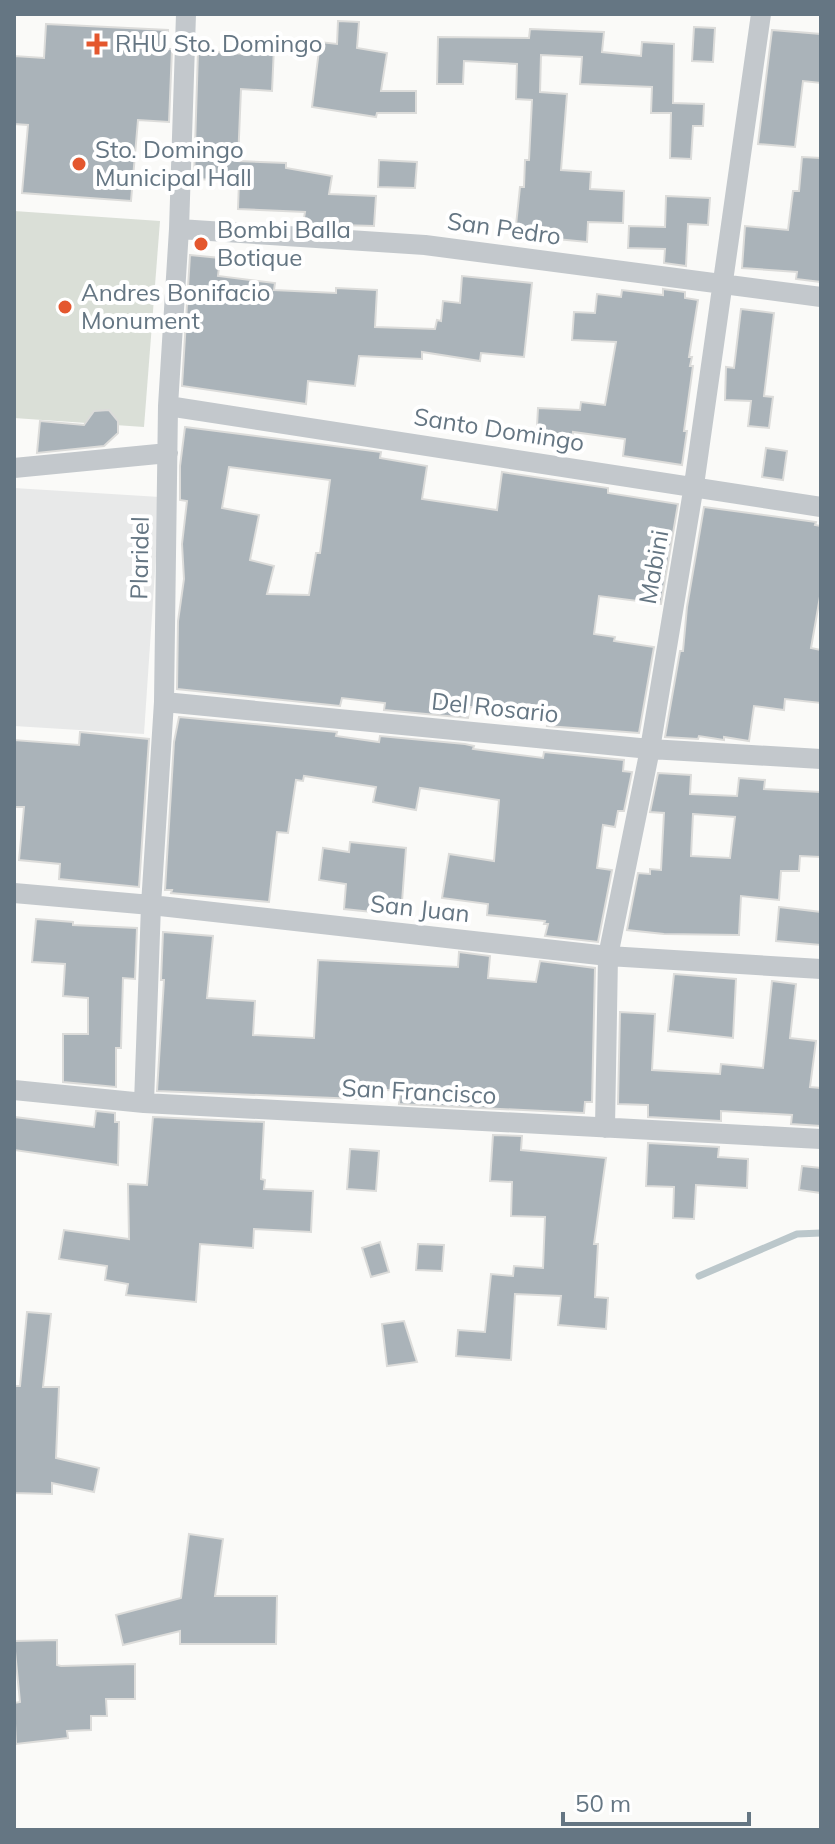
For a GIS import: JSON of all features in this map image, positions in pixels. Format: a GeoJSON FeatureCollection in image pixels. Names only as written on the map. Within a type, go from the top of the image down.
{"type":"FeatureCollection","features":[{"type":"Feature","properties":{"kind":"street","name":"Plaridel"},"geometry":{"type":"LineString","coordinates":[[144,1103],[151,905],[164,702],[168,406],[179,229],[186,14]]}},
{"type":"Feature","properties":{"kind":"street","name":"Mabini"},"geometry":{"type":"LineString","coordinates":[[605,1128],[608,956],[650,749],[694,485],[761,14]]}},
{"type":"Feature","properties":{"kind":"street","name":"San Pedro"},"geometry":{"type":"LineString","coordinates":[[179,229],[425,245],[821,297]]}},
{"type":"Feature","properties":{"kind":"street","name":"Santo Domingo"},"geometry":{"type":"LineString","coordinates":[[168,406],[821,507]]}},
{"type":"Feature","properties":{"kind":"street"},"geometry":{"type":"LineString","coordinates":[[14,468],[168,453]]}},
{"type":"Feature","properties":{"kind":"street","name":"Del Rosario"},"geometry":{"type":"LineString","coordinates":[[164,702],[650,749],[821,759]]}},
{"type":"Feature","properties":{"kind":"street","name":"San Juan"},"geometry":{"type":"LineString","coordinates":[[14,893],[151,905],[608,956],[821,969]]}},
{"type":"Feature","properties":{"kind":"street","name":"San Francisco"},"geometry":{"type":"LineString","coordinates":[[14,1090],[144,1103],[821,1139]]}},
{"type":"Feature","properties":{"kind":"shaded area"},"geometry":{"type":"Polygon","coordinates":[[[14,211],[160,221],[144,427],[14,418],[14,211]]]}},
{"type":"Feature","properties":{"kind":"shaded area"},"geometry":{"type":"Polygon","coordinates":[[[14,488],[160,497],[144,734],[14,726],[14,488]]]}},
{"type":"Feature","properties":{"kind":"building"},"geometry":{"type":"Polygon","coordinates":[[[338,21],[359,22],[357,48],[387,53],[381,91],[416,91],[416,113],[377,113],[376,117],[312,107],[320,42],[337,44],[338,21]]]}},
{"type":"Feature","properties":{"kind":"building"},"geometry":{"type":"Polygon","coordinates":[[[46,24],[168,30],[167,49],[172,49],[169,122],[138,120],[131,201],[22,193],[28,125],[14,124],[14,56],[44,58],[46,24]]]}},
{"type":"Feature","properties":{"kind":"building"},"geometry":{"type":"Polygon","coordinates":[[[694,27],[715,28],[713,62],[692,61],[694,27]]]}},
{"type":"Feature","properties":{"kind":"building"},"geometry":{"type":"Polygon","coordinates":[[[530,29],[604,32],[602,52],[641,56],[642,42],[674,44],[673,103],[704,104],[703,126],[693,126],[691,159],[670,158],[671,113],[651,113],[652,87],[580,84],[582,57],[541,55],[540,92],[567,94],[561,170],[591,172],[590,189],[624,191],[623,223],[588,222],[587,242],[515,235],[520,187],[524,187],[525,160],[529,160],[532,100],[516,99],[517,64],[464,61],[463,84],[437,84],[438,37],[529,38],[530,29]]]}},
{"type":"Feature","properties":{"kind":"building"},"geometry":{"type":"Polygon","coordinates":[[[772,30],[821,34],[821,83],[803,81],[795,147],[758,144],[772,30]]]}},
{"type":"Feature","properties":{"kind":"building"},"geometry":{"type":"Polygon","coordinates":[[[247,46],[274,47],[272,91],[241,89],[238,161],[286,163],[286,168],[332,176],[329,194],[376,196],[374,226],[303,224],[305,212],[238,209],[239,181],[194,179],[198,51],[247,54],[247,46]]]}},
{"type":"Feature","properties":{"kind":"building"},"geometry":{"type":"Polygon","coordinates":[[[802,157],[821,158],[821,282],[796,279],[797,272],[742,268],[745,226],[788,230],[793,191],[799,191],[802,157]]]}},
{"type":"Feature","properties":{"kind":"building"},"geometry":{"type":"Polygon","coordinates":[[[379,160],[417,162],[415,188],[378,187],[379,160]]]}},
{"type":"Feature","properties":{"kind":"building"},"geometry":{"type":"Polygon","coordinates":[[[666,196],[710,198],[708,225],[688,224],[686,266],[664,263],[665,249],[628,248],[629,226],[665,227],[666,196]]]}},
{"type":"Feature","properties":{"kind":"building"},"geometry":{"type":"Polygon","coordinates":[[[190,255],[220,258],[218,276],[275,283],[274,290],[336,293],[336,288],[377,290],[375,327],[435,329],[437,320],[441,321],[443,301],[460,303],[462,276],[532,283],[524,357],[481,353],[480,361],[422,352],[422,359],[359,356],[355,386],[308,381],[306,404],[182,386],[190,255]]]}},
{"type":"Feature","properties":{"kind":"building"},"geometry":{"type":"Polygon","coordinates":[[[663,289],[685,292],[685,298],[698,300],[689,357],[692,357],[690,366],[693,366],[682,465],[623,456],[625,439],[573,432],[572,446],[536,444],[538,408],[580,410],[581,402],[605,405],[616,342],[572,340],[574,312],[595,313],[597,294],[621,297],[622,290],[663,295],[663,289]]]}},
{"type":"Feature","properties":{"kind":"building"},"geometry":{"type":"Polygon","coordinates":[[[741,309],[774,313],[764,396],[773,397],[769,428],[748,426],[751,401],[725,400],[726,367],[734,368],[741,309]]]}},
{"type":"Feature","properties":{"kind":"building"},"geometry":{"type":"Polygon","coordinates":[[[109,410],[118,421],[118,433],[104,446],[37,453],[40,421],[84,425],[94,411],[109,410]]]}},
{"type":"Feature","properties":{"kind":"building"},"geometry":{"type":"Polygon","coordinates":[[[185,427],[381,452],[380,458],[427,466],[422,499],[497,510],[502,472],[608,488],[608,493],[678,504],[661,604],[599,596],[594,634],[615,637],[614,641],[654,647],[639,733],[547,726],[548,720],[470,707],[468,718],[384,710],[385,703],[342,698],[340,706],[177,689],[178,621],[184,579],[182,544],[187,501],[180,500],[185,427]],[[229,467],[222,508],[259,515],[250,560],[274,566],[267,594],[309,595],[316,553],[320,553],[330,480],[229,467]]]}},
{"type":"Feature","properties":{"kind":"building"},"geometry":{"type":"Polygon","coordinates":[[[766,448],[787,451],[783,480],[762,477],[766,448]]]}},
{"type":"Feature","properties":{"kind":"building"},"geometry":{"type":"Polygon","coordinates":[[[704,507],[816,522],[815,525],[821,526],[821,591],[811,648],[821,650],[821,703],[785,699],[784,710],[754,706],[749,741],[724,737],[724,740],[699,736],[698,739],[665,737],[680,651],[683,651],[704,507]]]}},
{"type":"Feature","properties":{"kind":"building"},"geometry":{"type":"Polygon","coordinates":[[[179,717],[337,732],[336,736],[379,742],[380,736],[465,744],[474,746],[473,749],[543,758],[544,752],[624,760],[623,771],[632,772],[624,811],[618,811],[615,827],[603,825],[597,868],[612,870],[598,942],[545,936],[548,924],[544,924],[545,921],[487,915],[488,904],[442,898],[449,854],[494,861],[499,800],[420,788],[416,810],[373,802],[376,787],[304,776],[303,781],[296,780],[288,833],[277,832],[269,902],[165,890],[174,742],[179,717]]]}},
{"type":"Feature","properties":{"kind":"building"},"geometry":{"type":"Polygon","coordinates":[[[80,732],[149,739],[139,887],[59,879],[60,864],[19,860],[24,807],[14,807],[14,740],[79,745],[80,732]]]}},
{"type":"Feature","properties":{"kind":"building"},"geometry":{"type":"Polygon","coordinates":[[[658,773],[691,775],[690,794],[737,796],[739,778],[765,780],[764,789],[821,792],[821,857],[800,856],[799,871],[781,871],[779,900],[741,896],[739,935],[627,930],[638,873],[650,874],[650,869],[661,870],[664,813],[650,812],[658,773]],[[693,814],[691,856],[730,858],[735,817],[693,814]]]}},
{"type":"Feature","properties":{"kind":"building"},"geometry":{"type":"Polygon","coordinates":[[[350,842],[406,848],[401,915],[344,909],[346,884],[319,880],[323,848],[349,852],[350,842]]]}},
{"type":"Feature","properties":{"kind":"building"},"geometry":{"type":"Polygon","coordinates":[[[779,907],[821,912],[821,945],[776,941],[779,907]]]}},
{"type":"Feature","properties":{"kind":"building"},"geometry":{"type":"Polygon","coordinates":[[[36,919],[73,922],[73,925],[137,928],[135,979],[123,978],[121,1048],[116,1048],[116,1087],[63,1082],[63,1034],[88,1034],[88,998],[63,996],[65,964],[32,962],[36,919]]]}},
{"type":"Feature","properties":{"kind":"building"},"geometry":{"type":"Polygon","coordinates":[[[163,932],[213,936],[207,998],[255,1001],[253,1035],[314,1038],[318,960],[458,967],[459,952],[490,956],[488,978],[536,982],[540,961],[595,968],[592,1102],[585,1102],[584,1113],[399,1104],[400,1091],[360,1088],[359,1099],[157,1091],[164,980],[161,980],[163,932]]]}},
{"type":"Feature","properties":{"kind":"building"},"geometry":{"type":"Polygon","coordinates":[[[674,974],[736,979],[733,1038],[668,1031],[674,974]]]}},
{"type":"Feature","properties":{"kind":"building"},"geometry":{"type":"Polygon","coordinates":[[[772,981],[796,984],[790,1038],[816,1041],[810,1087],[821,1088],[821,1126],[791,1124],[792,1115],[721,1111],[721,1121],[648,1117],[648,1105],[618,1104],[620,1012],[655,1014],[652,1070],[720,1074],[721,1064],[763,1068],[772,981]]]}},
{"type":"Feature","properties":{"kind":"building"},"geometry":{"type":"Polygon","coordinates":[[[96,1111],[115,1113],[115,1122],[119,1122],[118,1165],[14,1150],[14,1117],[94,1127],[96,1111]]]}},
{"type":"Feature","properties":{"kind":"building"},"geometry":{"type":"Polygon","coordinates":[[[153,1117],[264,1122],[261,1179],[265,1180],[264,1189],[313,1191],[311,1232],[254,1229],[253,1248],[200,1244],[196,1302],[126,1295],[128,1284],[105,1280],[107,1266],[59,1259],[64,1230],[129,1239],[128,1184],[147,1185],[153,1117]]]}},
{"type":"Feature","properties":{"kind":"building"},"geometry":{"type":"Polygon","coordinates":[[[493,1135],[522,1136],[521,1150],[606,1158],[594,1244],[598,1244],[595,1297],[608,1298],[606,1329],[558,1325],[561,1296],[515,1294],[511,1360],[456,1356],[458,1330],[485,1332],[491,1274],[513,1276],[514,1266],[543,1268],[545,1217],[511,1216],[512,1182],[490,1181],[493,1135]]]}},
{"type":"Feature","properties":{"kind":"building"},"geometry":{"type":"Polygon","coordinates":[[[648,1143],[719,1147],[718,1157],[748,1159],[747,1188],[696,1185],[694,1219],[673,1218],[674,1187],[646,1186],[648,1143]]]}},
{"type":"Feature","properties":{"kind":"building"},"geometry":{"type":"Polygon","coordinates":[[[350,1149],[379,1151],[376,1191],[347,1189],[350,1149]]]}},
{"type":"Feature","properties":{"kind":"building"},"geometry":{"type":"Polygon","coordinates":[[[802,1166],[821,1168],[821,1193],[799,1190],[802,1166]]]}},
{"type":"Feature","properties":{"kind":"building"},"geometry":{"type":"Polygon","coordinates":[[[380,1242],[389,1272],[371,1277],[362,1248],[380,1242]]]}},
{"type":"Feature","properties":{"kind":"building"},"geometry":{"type":"Polygon","coordinates":[[[418,1244],[444,1245],[442,1271],[416,1270],[418,1244]]]}},
{"type":"Feature","properties":{"kind":"building"},"geometry":{"type":"Polygon","coordinates":[[[27,1312],[51,1314],[43,1387],[59,1387],[56,1458],[99,1468],[94,1492],[52,1483],[52,1494],[14,1493],[14,1386],[20,1386],[27,1312]]]}},
{"type":"Feature","properties":{"kind":"building"},"geometry":{"type":"Polygon","coordinates":[[[404,1321],[417,1362],[387,1366],[382,1324],[404,1321]]]}},
{"type":"Feature","properties":{"kind":"building"},"geometry":{"type":"Polygon","coordinates":[[[189,1534],[223,1539],[215,1596],[277,1596],[276,1644],[180,1644],[180,1631],[123,1645],[116,1615],[181,1598],[189,1534]]]}},
{"type":"Feature","properties":{"kind":"building"},"geometry":{"type":"Polygon","coordinates":[[[57,1640],[57,1665],[135,1664],[135,1699],[106,1699],[107,1716],[91,1716],[91,1730],[67,1731],[68,1738],[16,1744],[14,1703],[20,1702],[14,1641],[57,1640]]]}},
{"type":"Feature","properties":{"kind":"waterway"},"geometry":{"type":"LineString","coordinates":[[699,1276],[797,1234],[821,1233]]}},
{"type":"Feature","properties":{"kind":"place","name":"RHU Sto. Domingo"},"geometry":{"type":"Point","coordinates":[97,44]}},
{"type":"Feature","properties":{"kind":"place","name":"Sto. Domingo Municipal Hall"},"geometry":{"type":"Point","coordinates":[79,164]}},
{"type":"Feature","properties":{"kind":"place","name":"Bombi Balla Botique"},"geometry":{"type":"Point","coordinates":[201,244]}},
{"type":"Feature","properties":{"kind":"place","name":"Andres Bonifacio Monument"},"geometry":{"type":"Point","coordinates":[65,307]}}]}
